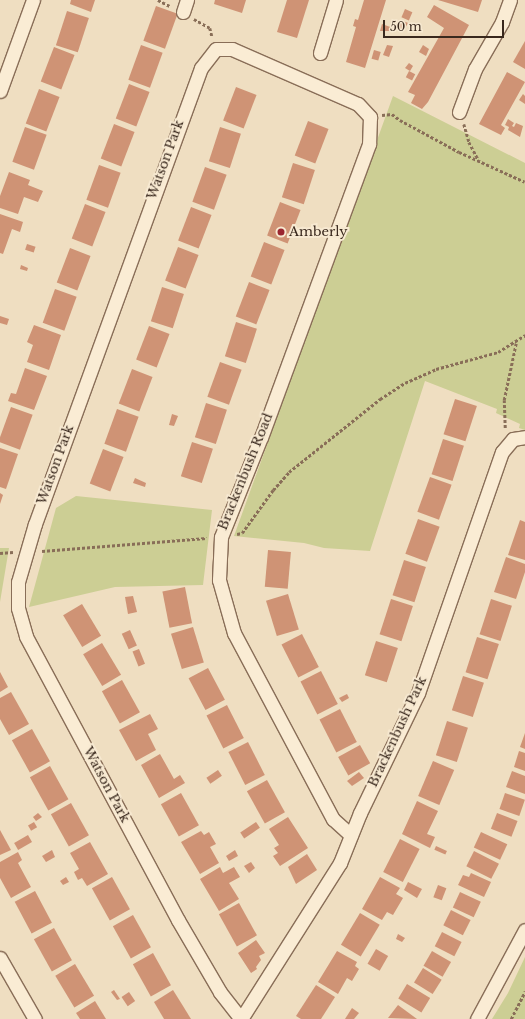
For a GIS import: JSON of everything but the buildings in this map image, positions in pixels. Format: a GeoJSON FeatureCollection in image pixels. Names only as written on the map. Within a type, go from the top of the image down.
{"type":"FeatureCollection","features":[{"type":"Feature","properties":{"kind":"street"},"geometry":{"type":"LineString","coordinates":[[0,91],[33,0]]}},
{"type":"Feature","properties":{"kind":"street"},"geometry":{"type":"LineString","coordinates":[[320,53],[336,0]]}},
{"type":"Feature","properties":{"kind":"street"},"geometry":{"type":"LineString","coordinates":[[459,112],[475,69],[499,28],[510,0]]}},
{"type":"Feature","properties":{"kind":"street","name":"Watson Park"},"geometry":{"type":"LineString","coordinates":[[241,1019],[220,992],[178,920],[26,636],[18,608],[18,582],[26,551],[201,68],[216,49],[232,49],[351,100],[370,117]]}},
{"type":"Feature","properties":{"kind":"street","name":"Brackenbush Road"},"geometry":{"type":"LineString","coordinates":[[351,835],[334,819],[234,634],[219,580],[221,537],[261,437],[369,144],[370,117]]}},
{"type":"Feature","properties":{"kind":"street","name":"Brackenbush Park"},"geometry":{"type":"LineString","coordinates":[[241,1019],[340,862],[351,835],[418,692],[502,452],[519,438]]}},
{"type":"Feature","properties":{"kind":"street"},"geometry":{"type":"LineString","coordinates":[[477,1019],[525,930]]}},
{"type":"Feature","properties":{"kind":"street"},"geometry":{"type":"LineString","coordinates":[[0,958],[35,1019]]}},
{"type":"Feature","properties":{"kind":"path"},"geometry":{"type":"LineString","coordinates":[[370,117],[392,114],[400,120],[525,182]]}},
{"type":"Feature","properties":{"kind":"path"},"geometry":{"type":"LineString","coordinates":[[468,135],[479,160]]}},
{"type":"Feature","properties":{"kind":"path"},"geometry":{"type":"LineString","coordinates":[[0,553],[221,537],[242,533],[273,490],[289,472],[380,399],[405,383],[436,369],[498,352],[525,335]]}},
{"type":"Feature","properties":{"kind":"path"},"geometry":{"type":"LineString","coordinates":[[516,342],[504,400],[504,426],[519,438]]}},
{"type":"Feature","properties":{"kind":"path"},"geometry":{"type":"LineString","coordinates":[[510,1019],[525,991]]}},
{"type":"Feature","properties":{"kind":"green space"},"geometry":{"type":"Polygon","coordinates":[[[393,96],[525,163],[525,430],[519,428],[520,424],[496,413],[497,409],[425,381],[370,551],[324,548],[304,543],[234,536],[393,96]]]}},
{"type":"Feature","properties":{"kind":"green space"},"geometry":{"type":"Polygon","coordinates":[[[76,496],[212,510],[203,585],[115,587],[29,607],[56,508],[76,496]]]}},
{"type":"Feature","properties":{"kind":"green space"},"geometry":{"type":"Polygon","coordinates":[[[0,548],[9,548],[0,602],[0,548]]]}},
{"type":"Feature","properties":{"kind":"green space"},"geometry":{"type":"Polygon","coordinates":[[[525,957],[525,1019],[492,1019],[508,993],[525,957]]]}},
{"type":"Feature","properties":{"kind":"place","name":"Amberly"},"geometry":{"type":"Point","coordinates":[281,232]}}]}
